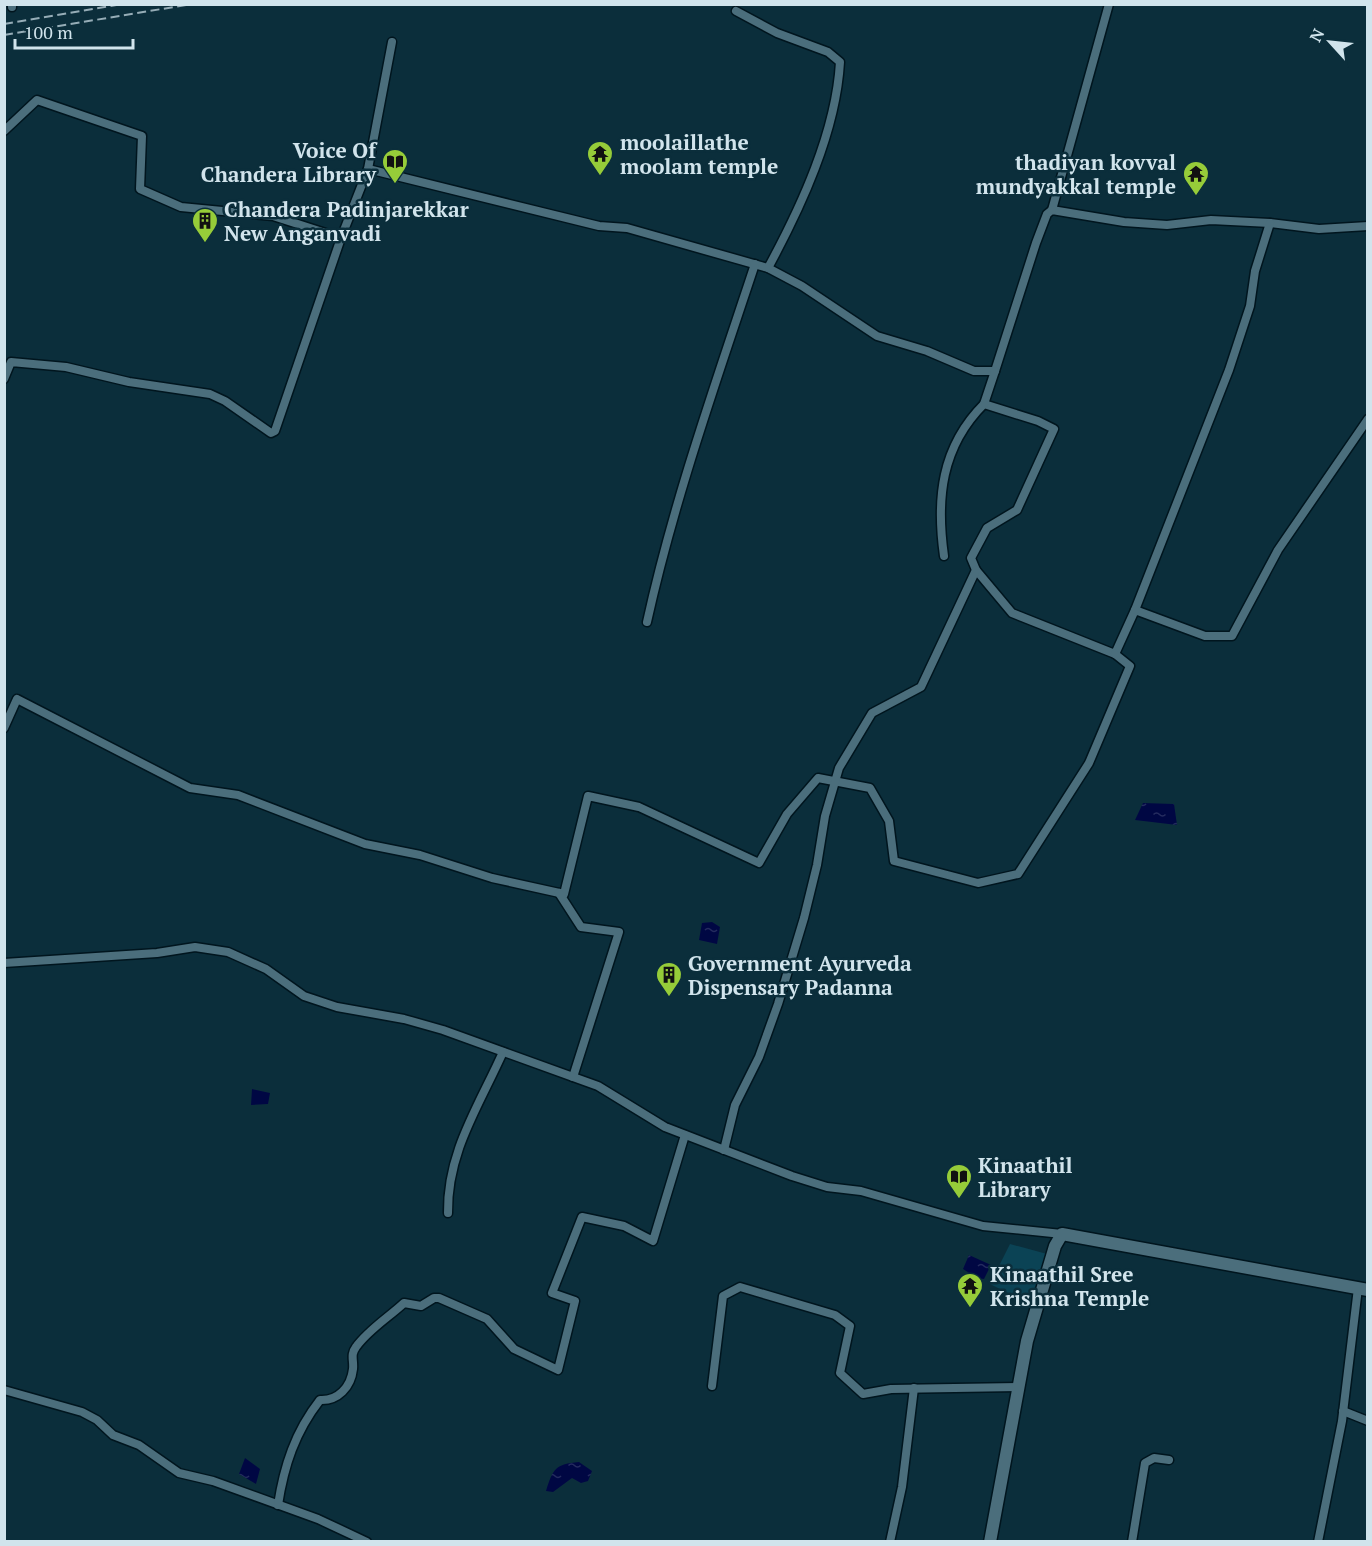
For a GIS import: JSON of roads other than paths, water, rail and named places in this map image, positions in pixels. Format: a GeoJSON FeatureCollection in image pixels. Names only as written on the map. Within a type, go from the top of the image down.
{"type":"FeatureCollection","features":[{"type":"Feature","properties":{"kind":"main road"},"geometry":{"type":"LineString","coordinates":[[990,1542],[1027,1341],[1055,1246],[1062,1234],[1363,1289]]}},
{"type":"Feature","properties":{"kind":"street"},"geometry":{"type":"LineString","coordinates":[[944,556],[939,513],[948,460],[962,429],[984,404],[1036,243],[1047,214],[1052,210],[1109,4]]}},
{"type":"Feature","properties":{"kind":"street"},"geometry":{"type":"LineString","coordinates":[[736,11],[777,33],[828,52],[840,62],[834,107],[820,154],[768,268]]}},
{"type":"Feature","properties":{"kind":"street"},"geometry":{"type":"LineString","coordinates":[[4,379],[11,362],[66,367],[129,382],[210,394],[225,401],[271,433],[275,431],[341,238],[368,169],[392,42]]}},
{"type":"Feature","properties":{"kind":"street"},"geometry":{"type":"LineString","coordinates":[[4,131],[38,100],[142,136],[140,189],[181,207],[273,216],[341,238]]}},
{"type":"Feature","properties":{"kind":"street"},"geometry":{"type":"LineString","coordinates":[[368,169],[589,224],[627,228],[768,268],[802,286],[877,336],[927,351],[974,371],[995,371]]}},
{"type":"Feature","properties":{"kind":"street"},"geometry":{"type":"LineString","coordinates":[[1052,210],[1124,222],[1167,225],[1211,219],[1270,223],[1319,230],[1368,226]]}},
{"type":"Feature","properties":{"kind":"street"},"geometry":{"type":"LineString","coordinates":[[1115,654],[1135,610],[1229,370],[1250,306],[1255,272],[1270,223]]}},
{"type":"Feature","properties":{"kind":"street"},"geometry":{"type":"LineString","coordinates":[[647,622],[662,554],[706,407],[755,264]]}},
{"type":"Feature","properties":{"kind":"street"},"geometry":{"type":"LineString","coordinates":[[4,728],[17,699],[190,788],[238,795],[365,844],[420,855],[492,878],[564,894],[588,796],[639,807],[759,863],[787,814],[818,778],[870,788],[889,821],[894,861],[978,883],[1018,874],[1089,763],[1130,666],[1115,654],[1012,613],[976,570],[970,558],[987,528],[1017,510],[1054,429],[1038,421],[984,404]]}},
{"type":"Feature","properties":{"kind":"street"},"geometry":{"type":"LineString","coordinates":[[1135,610],[1204,636],[1232,636],[1278,550],[1368,419]]}},
{"type":"Feature","properties":{"kind":"street"},"geometry":{"type":"LineString","coordinates":[[724,1150],[735,1105],[759,1057],[804,918],[839,768],[872,713],[921,687],[976,570]]}},
{"type":"Feature","properties":{"kind":"street"},"geometry":{"type":"LineString","coordinates":[[559,892],[581,927],[619,932],[573,1077]]}},
{"type":"Feature","properties":{"kind":"street"},"geometry":{"type":"LineString","coordinates":[[4,963],[211,947],[266,969],[304,996],[315,1001],[404,1019],[573,1077],[614,1093],[665,1127],[827,1187],[861,1191],[983,1226],[1062,1234]]}},
{"type":"Feature","properties":{"kind":"street"},"geometry":{"type":"LineString","coordinates":[[448,1213],[449,1178],[464,1130],[503,1052]]}},
{"type":"Feature","properties":{"kind":"street"},"geometry":{"type":"LineString","coordinates":[[278,1504],[289,1453],[307,1417],[320,1400],[336,1399],[343,1392],[353,1368],[352,1354],[357,1345],[404,1303],[421,1306],[434,1298],[439,1298],[486,1319],[514,1349],[558,1370],[576,1301],[552,1293],[582,1217],[624,1226],[653,1241],[685,1135]]}},
{"type":"Feature","properties":{"kind":"street"},"geometry":{"type":"LineString","coordinates":[[712,1386],[723,1296],[740,1287],[835,1315],[850,1326],[840,1374],[863,1394],[891,1389],[1019,1387]]}},
{"type":"Feature","properties":{"kind":"street"},"geometry":{"type":"LineString","coordinates":[[1318,1542],[1363,1289]]}},
{"type":"Feature","properties":{"kind":"street"},"geometry":{"type":"LineString","coordinates":[[890,1542],[902,1487],[914,1389]]}},
{"type":"Feature","properties":{"kind":"street"},"geometry":{"type":"LineString","coordinates":[[4,1390],[82,1412],[97,1420],[113,1435],[139,1445],[179,1473],[213,1481],[278,1504],[368,1542]]}},
{"type":"Feature","properties":{"kind":"street"},"geometry":{"type":"LineString","coordinates":[[1343,1411],[1368,1421]]}},
{"type":"Feature","properties":{"kind":"street"},"geometry":{"type":"LineString","coordinates":[[1131,1542],[1145,1463],[1154,1458],[1169,1460]]}},
{"type":"Feature","properties":{"kind":"water"},"geometry":{"type":"Polygon","coordinates":[[[1143,803],[1174,804],[1177,825],[1135,820],[1143,803]]]}},
{"type":"Feature","properties":{"kind":"water"},"geometry":{"type":"Polygon","coordinates":[[[712,922],[720,927],[717,944],[699,940],[702,923],[712,922]]]}},
{"type":"Feature","properties":{"kind":"water"},"geometry":{"type":"Polygon","coordinates":[[[252,1089],[270,1093],[268,1104],[251,1105],[252,1089]]]}},
{"type":"Feature","properties":{"kind":"water"},"geometry":{"type":"Polygon","coordinates":[[[969,1255],[991,1265],[984,1279],[977,1278],[963,1269],[969,1255]]]}},
{"type":"Feature","properties":{"kind":"water"},"geometry":{"type":"Polygon","coordinates":[[[245,1458],[260,1469],[256,1484],[239,1474],[245,1458]]]}},
{"type":"Feature","properties":{"kind":"water"},"geometry":{"type":"Polygon","coordinates":[[[579,1462],[592,1471],[588,1481],[581,1483],[572,1478],[553,1492],[546,1491],[556,1469],[565,1464],[579,1462]]]}},
{"type":"Feature","properties":{"kind":"railway"},"geometry":{"type":"LineString","coordinates":[[4,24],[122,4]]}},
{"type":"Feature","properties":{"kind":"railway"},"geometry":{"type":"LineString","coordinates":[[4,35],[192,4]]}},
{"type":"Feature","properties":{"kind":"place","name":"moolaillathe moolam temple"},"geometry":{"type":"Point","coordinates":[600,177]}},
{"type":"Feature","properties":{"kind":"place","name":"Voice Of Chandera Library"},"geometry":{"type":"Point","coordinates":[395,185]}},
{"type":"Feature","properties":{"kind":"place","name":"thadiyan kovval mundyakkal temple"},"geometry":{"type":"Point","coordinates":[1196,197]}},
{"type":"Feature","properties":{"kind":"place","name":"Chandera Padinjarekkar New Anganvadi"},"geometry":{"type":"Point","coordinates":[205,244]}},
{"type":"Feature","properties":{"kind":"place","name":"Government Ayurveda Dispensary Padanna"},"geometry":{"type":"Point","coordinates":[669,998]}},
{"type":"Feature","properties":{"kind":"place","name":"Kinaathil Library"},"geometry":{"type":"Point","coordinates":[959,1200]}},
{"type":"Feature","properties":{"kind":"place","name":"Kinaathil Sree Krishna Temple"},"geometry":{"type":"Point","coordinates":[970,1309]}}]}
